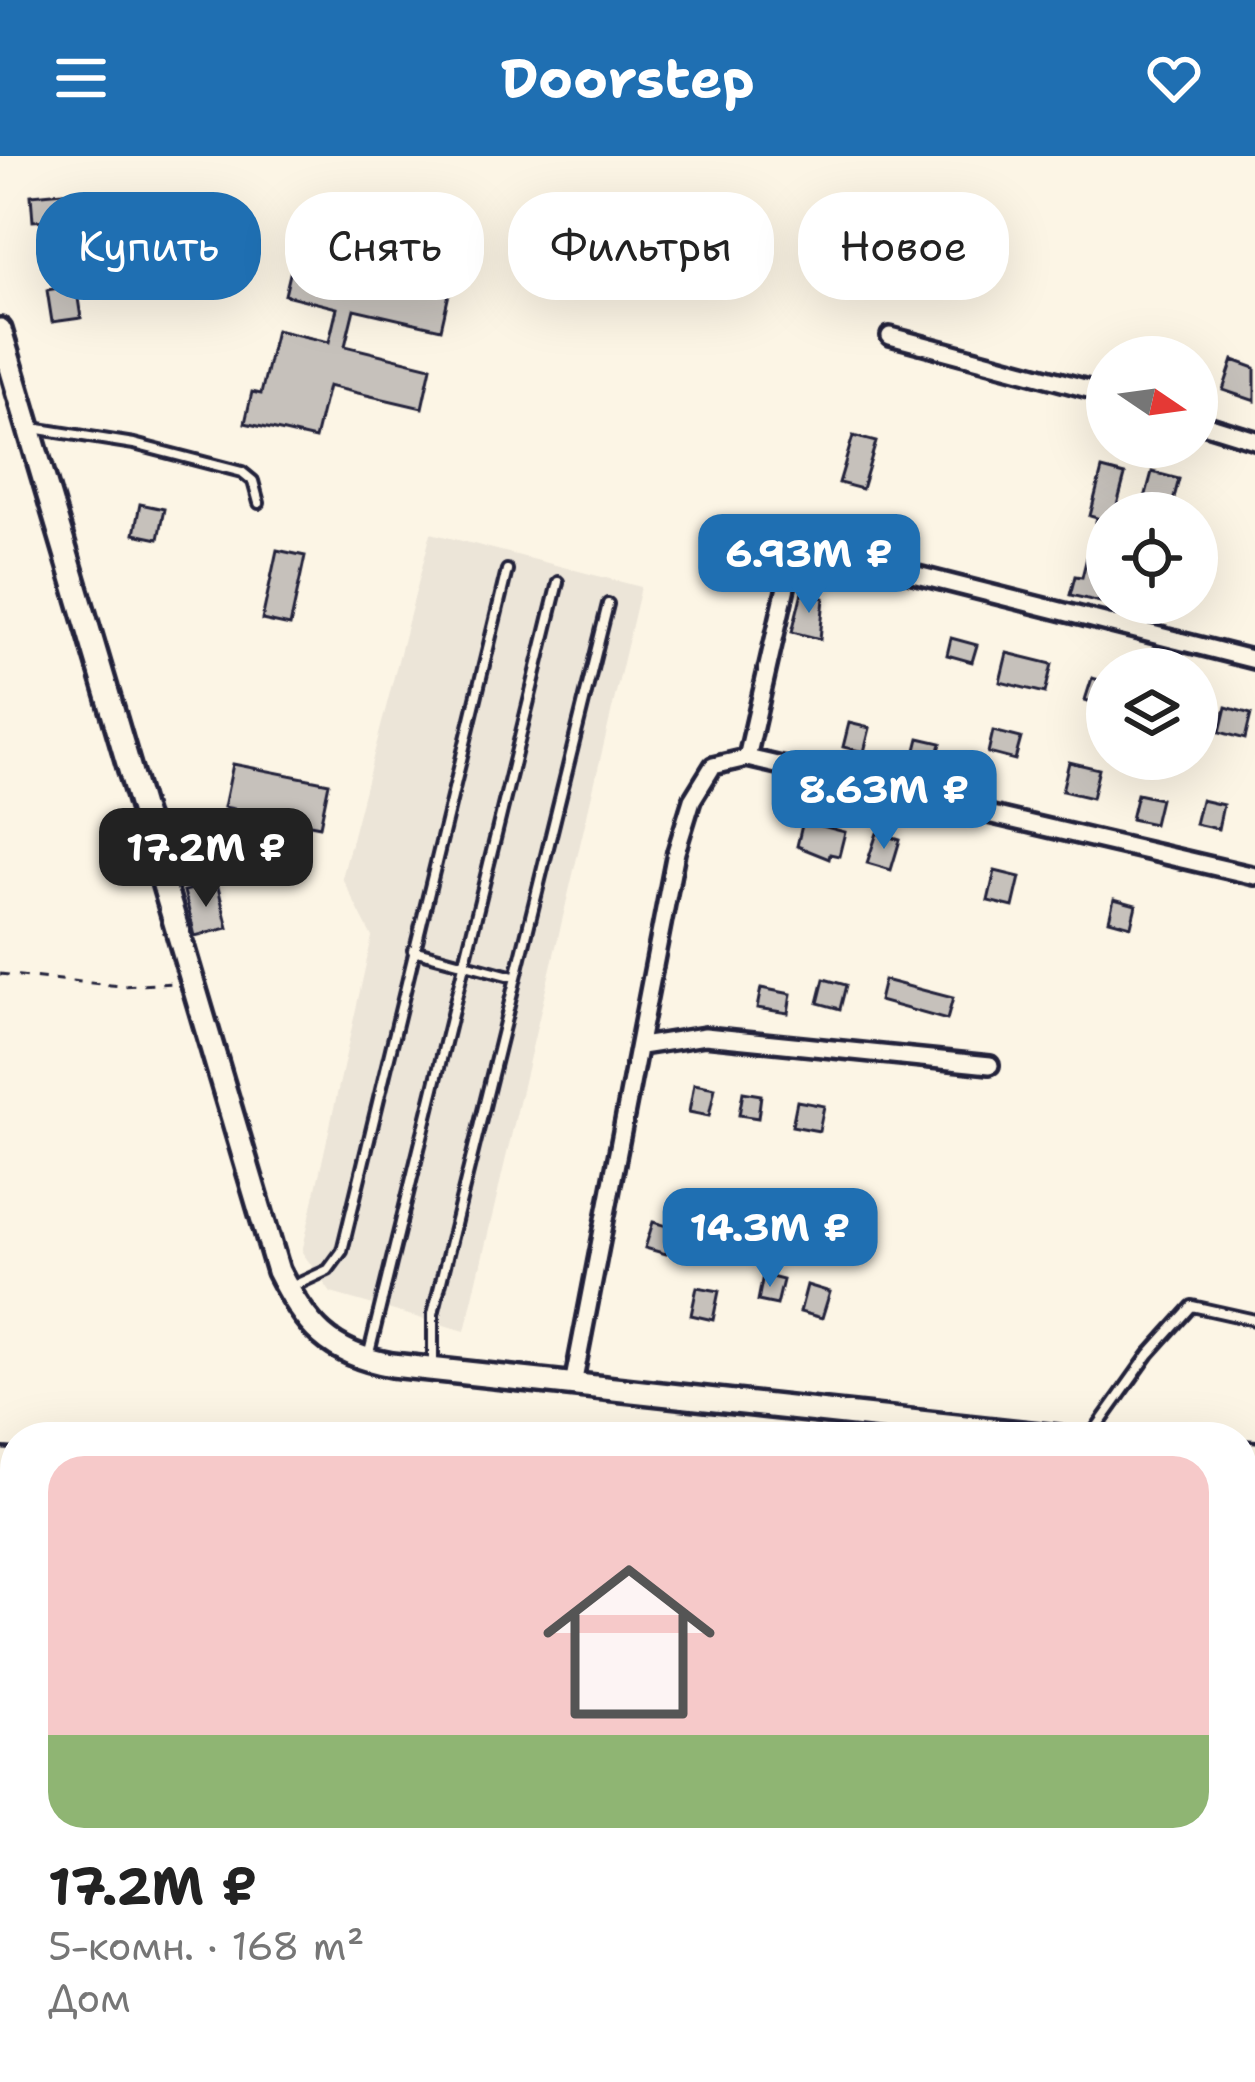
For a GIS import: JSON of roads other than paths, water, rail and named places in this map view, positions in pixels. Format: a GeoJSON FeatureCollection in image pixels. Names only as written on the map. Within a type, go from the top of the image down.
{"type":"FeatureCollection","features":[{"type":"Feature","properties":{"kind":"street"},"geometry":{"type":"LineString","coordinates":[[0,330],[7,387],[25,427],[287,1288],[313,1332],[368,1361],[918,1422]]}},
{"type":"Feature","properties":{"kind":"street"},"geometry":{"type":"LineString","coordinates":[[890,336],[1086,388]]}},
{"type":"Feature","properties":{"kind":"street"},"geometry":{"type":"LineString","coordinates":[[1218,429],[1255,440]]}},
{"type":"Feature","properties":{"kind":"street"},"geometry":{"type":"LineString","coordinates":[[747,758],[791,565],[818,550],[1255,660]]}},
{"type":"Feature","properties":{"kind":"street"},"geometry":{"type":"LineString","coordinates":[[573,1385],[676,852],[692,800],[713,766],[747,758],[1255,876]]}},
{"type":"Feature","properties":{"kind":"street"},"geometry":{"type":"LineString","coordinates":[[641,1046],[704,1036],[990,1065]]}},
{"type":"Feature","properties":{"kind":"lane"},"geometry":{"type":"LineString","coordinates":[[25,427],[134,444],[242,472],[253,481],[259,503]]}},
{"type":"Feature","properties":{"kind":"lane"},"geometry":{"type":"LineString","coordinates":[[287,1288],[328,1270],[342,1251],[507,570]]}},
{"type":"Feature","properties":{"kind":"lane"},"geometry":{"type":"LineString","coordinates":[[368,1361],[558,582]]}},
{"type":"Feature","properties":{"kind":"lane"},"geometry":{"type":"LineString","coordinates":[[433,1369],[433,1314],[608,604]]}},
{"type":"Feature","properties":{"kind":"lane"},"geometry":{"type":"LineString","coordinates":[[413,950],[514,977]]}},
{"type":"Feature","properties":{"kind":"lane"},"geometry":{"type":"LineString","coordinates":[[1101,1422],[1149,1354],[1192,1306],[1255,1320]]}}]}
